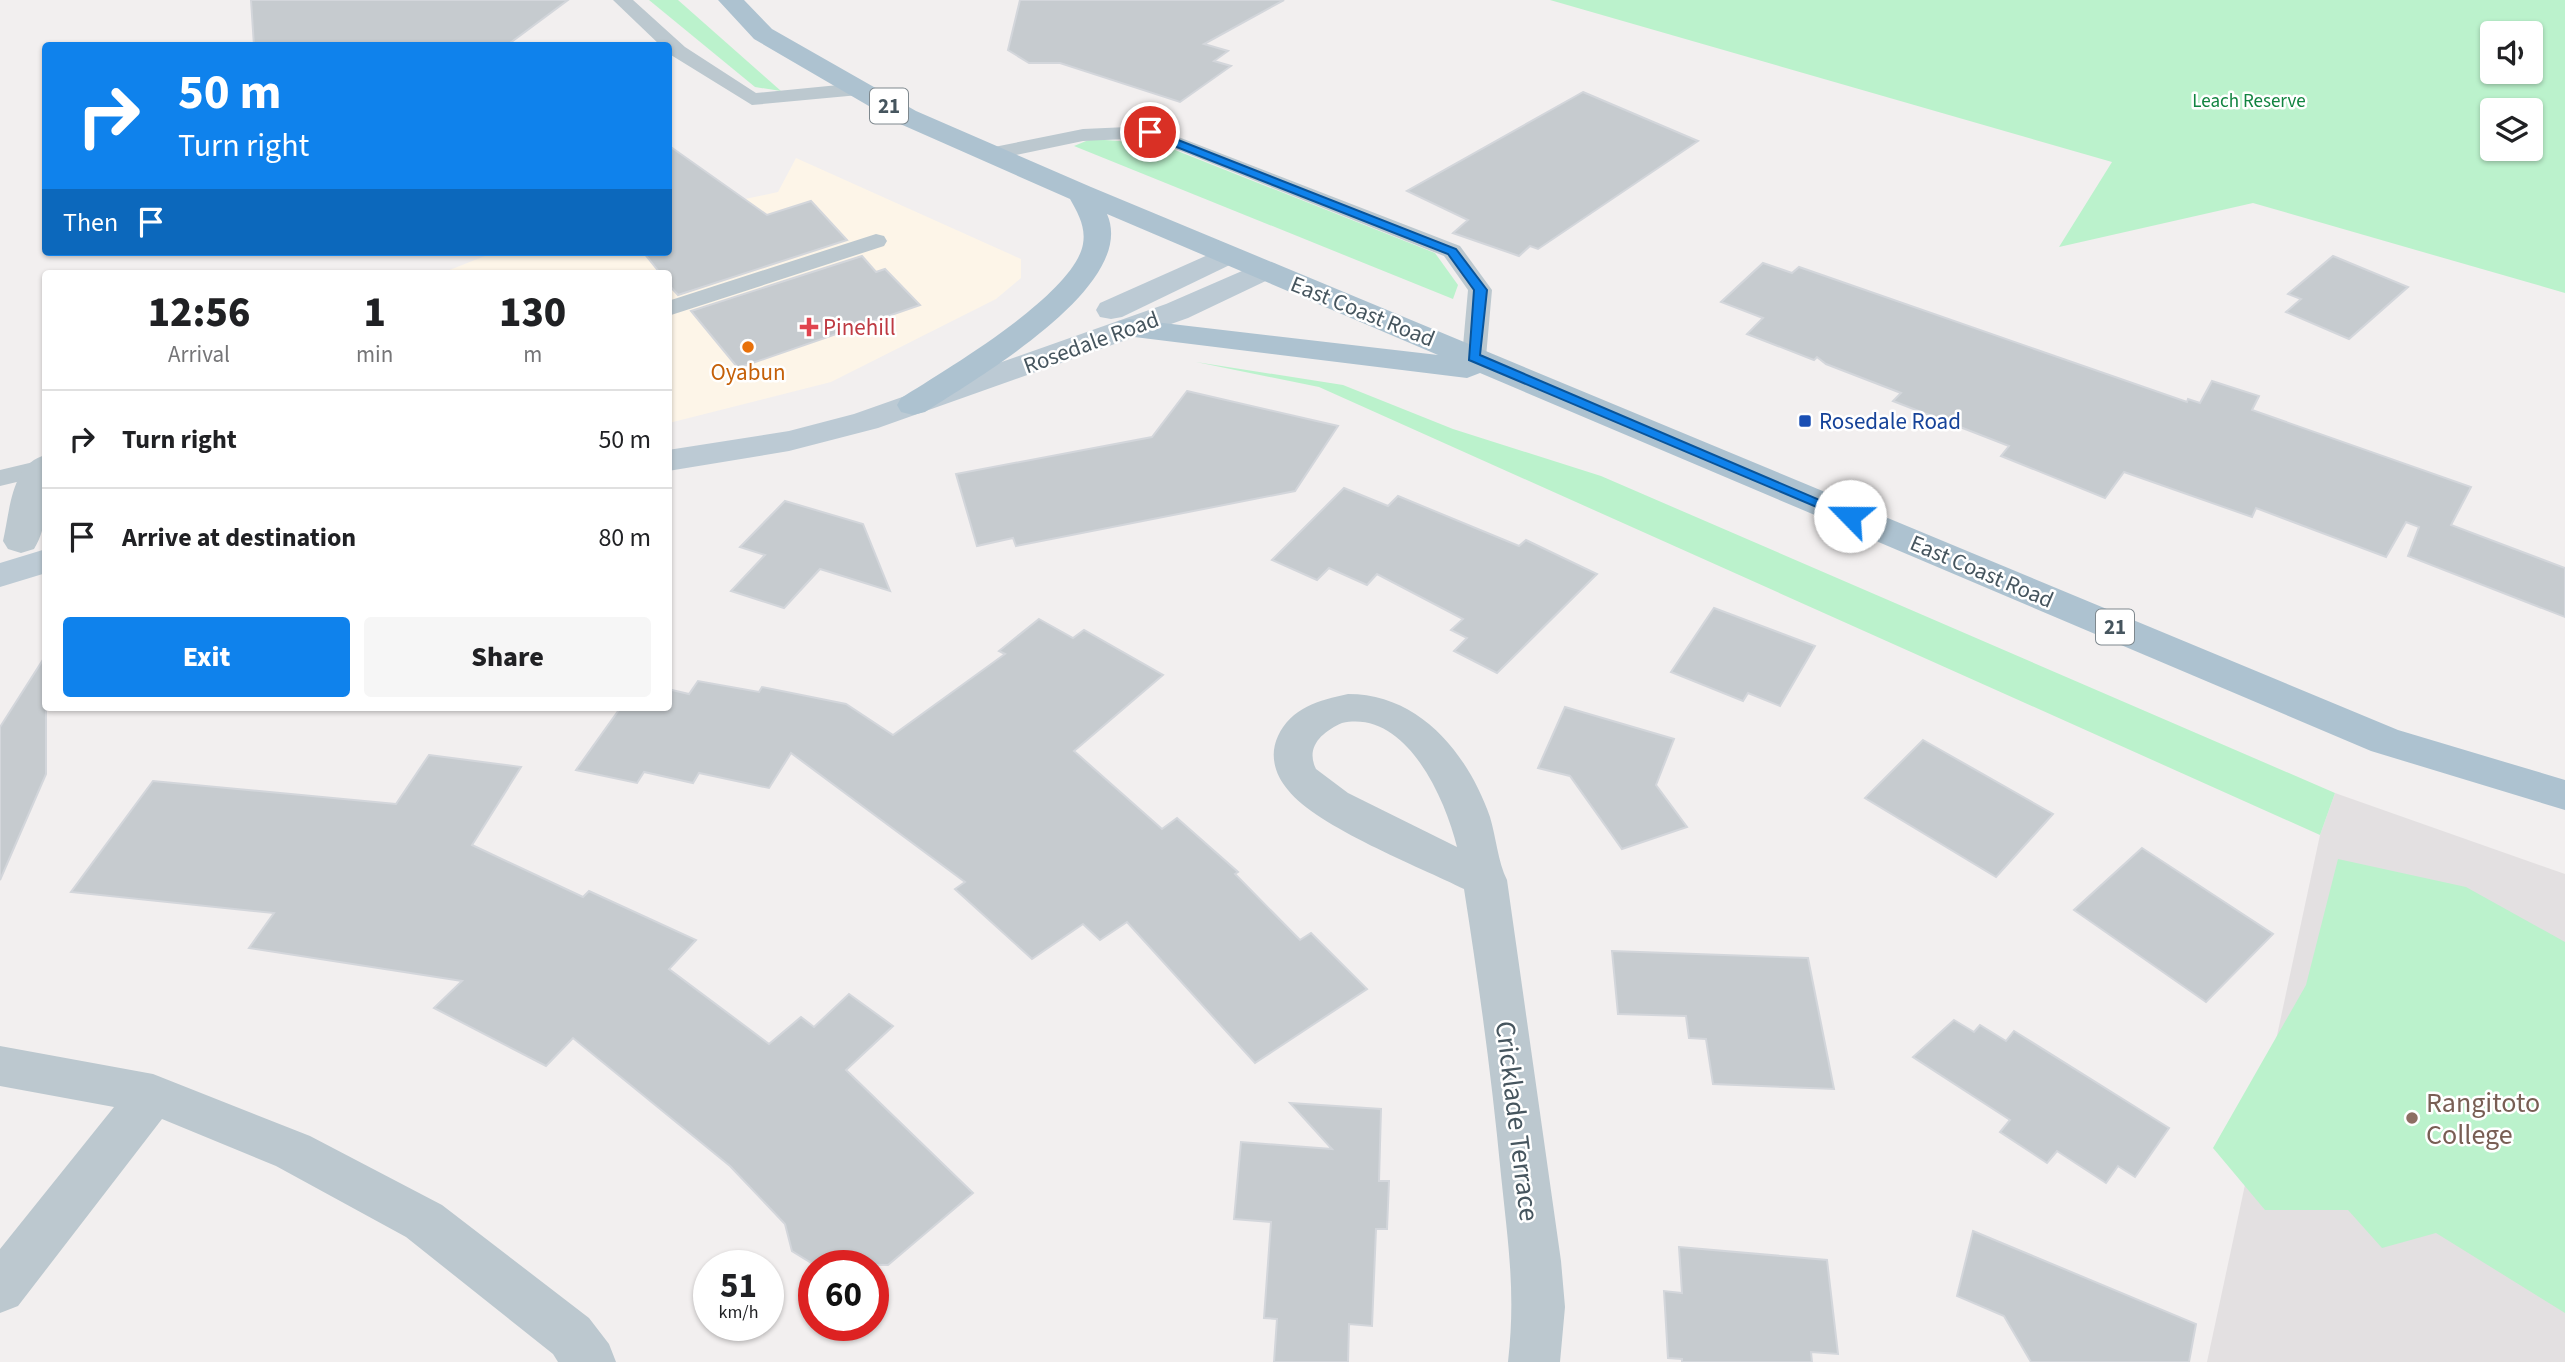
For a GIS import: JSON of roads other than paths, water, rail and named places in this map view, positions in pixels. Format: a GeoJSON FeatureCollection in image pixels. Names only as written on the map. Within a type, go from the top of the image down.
{"type":"FeatureCollection","features":[{"type":"Feature","properties":{"kind":"main road","name":"East Coast Road"},"geometry":{"type":"LineString","coordinates":[[730,0],[763,34],[907,117],[1081,193],[2385,741],[2565,795]]}},
{"type":"Feature","properties":{"kind":"main road"},"geometry":{"type":"LineString","coordinates":[[913,405],[1016,337],[1044,314],[1082,275],[1097,247],[1097,220],[1081,193]]}},
{"type":"Feature","properties":{"kind":"main road","name":"Rosedale Road"},"geometry":{"type":"LineString","coordinates":[[913,405],[1017,350],[1228,255]]}},
{"type":"Feature","properties":{"kind":"main road","name":"Rosedale Road"},"geometry":{"type":"LineString","coordinates":[[672,460],[789,442],[913,405],[1177,311],[1265,270]]}},
{"type":"Feature","properties":{"kind":"main road"},"geometry":{"type":"LineString","coordinates":[[1129,328],[1510,373]]}},
{"type":"Feature","properties":{"kind":"street"},"geometry":{"type":"LineString","coordinates":[[22,555],[36,475],[42,469]]}},
{"type":"Feature","properties":{"kind":"street","name":"Cricklade Terrace"},"geometry":{"type":"LineString","coordinates":[[1486,880],[1326,801],[1301,780],[1291,757],[1294,742],[1303,729],[1328,712],[1362,708],[1384,713],[1414,732],[1440,761],[1459,791],[1486,880],[1514,1068],[1539,1300],[1534,1362]]}},
{"type":"Feature","properties":{"kind":"street"},"geometry":{"type":"LineString","coordinates":[[0,1066],[153,1094],[293,1151],[424,1222],[571,1336],[590,1362]]}},
{"type":"Feature","properties":{"kind":"street"},"geometry":{"type":"LineString","coordinates":[[0,1289],[153,1094]]}},
{"type":"Feature","properties":{"kind":"lane"},"geometry":{"type":"LineString","coordinates":[[622,0],[668,42]]}},
{"type":"Feature","properties":{"kind":"lane"},"geometry":{"type":"LineString","coordinates":[[672,46],[752,99],[859,89]]}},
{"type":"Feature","properties":{"kind":"lane"},"geometry":{"type":"LineString","coordinates":[[992,154],[1083,135],[1150,132],[1452,251],[1480,290],[1474,357]]}},
{"type":"Feature","properties":{"kind":"lane"},"geometry":{"type":"LineString","coordinates":[[672,308],[876,241]]}},
{"type":"Feature","properties":{"kind":"lane"},"geometry":{"type":"LineString","coordinates":[[0,478],[42,468]]}},
{"type":"Feature","properties":{"kind":"place","name":"Pinehill"},"geometry":{"type":"Point","coordinates":[809,327]}},
{"type":"Feature","properties":{"kind":"place","name":"Oyabun"},"geometry":{"type":"Point","coordinates":[748,347]}},
{"type":"Feature","properties":{"kind":"place","name":"Rosedale Road"},"geometry":{"type":"Point","coordinates":[1805,421]}},
{"type":"Feature","properties":{"kind":"place","name":"Rangitoto College"},"geometry":{"type":"Point","coordinates":[2412,1118]}},
{"type":"Feature","properties":{"kind":"park label","name":"Leach Reserve"},"geometry":{"type":"Point","coordinates":[2249,100]}}]}
